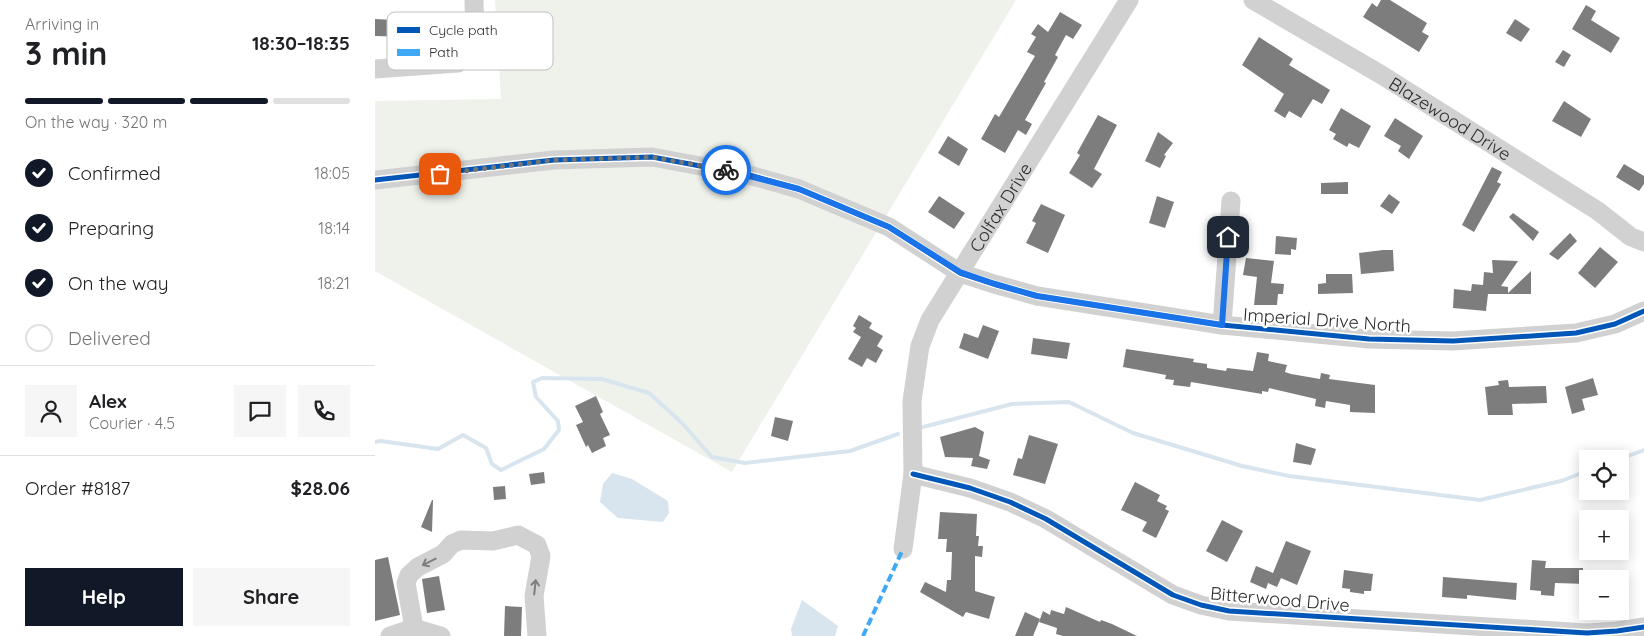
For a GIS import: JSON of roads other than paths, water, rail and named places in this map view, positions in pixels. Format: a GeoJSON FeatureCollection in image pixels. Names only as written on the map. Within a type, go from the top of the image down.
{"type":"FeatureCollection","features":[{"type":"Feature","properties":{"kind":"street","name":"Colfax Drive"},"geometry":{"type":"LineString","coordinates":[[903,549],[913,474],[912,401],[920,346],[930,320],[1129,0]]}},
{"type":"Feature","properties":{"kind":"street","name":"Blazewood Drive"},"geometry":{"type":"LineString","coordinates":[[1253,0],[1380,74],[1598,211],[1631,236],[1644,242]]}},
{"type":"Feature","properties":{"kind":"street","name":"Imperial Drive North"},"geometry":{"type":"LineString","coordinates":[[375,180],[554,160],[652,157],[749,175],[799,189],[889,227],[960,272],[1037,296],[1222,325],[1359,338],[1453,341],[1576,333],[1615,324],[1644,311]]}},
{"type":"Feature","properties":{"kind":"street"},"geometry":{"type":"LineString","coordinates":[[1222,325],[1231,201]]}},
{"type":"Feature","properties":{"kind":"street","name":"Bitterwood Drive"},"geometry":{"type":"LineString","coordinates":[[913,474],[970,488],[1010,502],[1046,519],[1173,595],[1201,605],[1229,611],[1390,629],[1587,633],[1617,632],[1644,627]]}},
{"type":"Feature","properties":{"kind":"street"},"geometry":{"type":"LineString","coordinates":[[413,628],[406,583],[409,575],[418,567],[443,554],[452,544],[461,540],[493,541],[518,535],[537,545],[541,556],[534,596],[537,636]]}},
{"type":"Feature","properties":{"kind":"street"},"geometry":{"type":"LineString","coordinates":[[390,636],[413,628],[441,636]]}},
{"type":"Feature","properties":{"kind":"waterway"},"geometry":{"type":"LineString","coordinates":[[375,442],[381,441],[438,449],[463,435],[486,448],[492,464],[501,470],[544,449],[559,430],[558,421],[536,397],[533,382],[542,378],[602,379],[649,393],[681,422],[712,457],[745,463],[850,451],[898,434]]}},
{"type":"Feature","properties":{"kind":"waterway"},"geometry":{"type":"LineString","coordinates":[[923,427],[1012,404],[1069,402],[1133,433],[1242,466],[1289,476],[1480,500],[1561,481],[1579,474]]}},
{"type":"Feature","properties":{"kind":"waterway"},"geometry":{"type":"LineString","coordinates":[[1629,456],[1644,450]]}}]}
